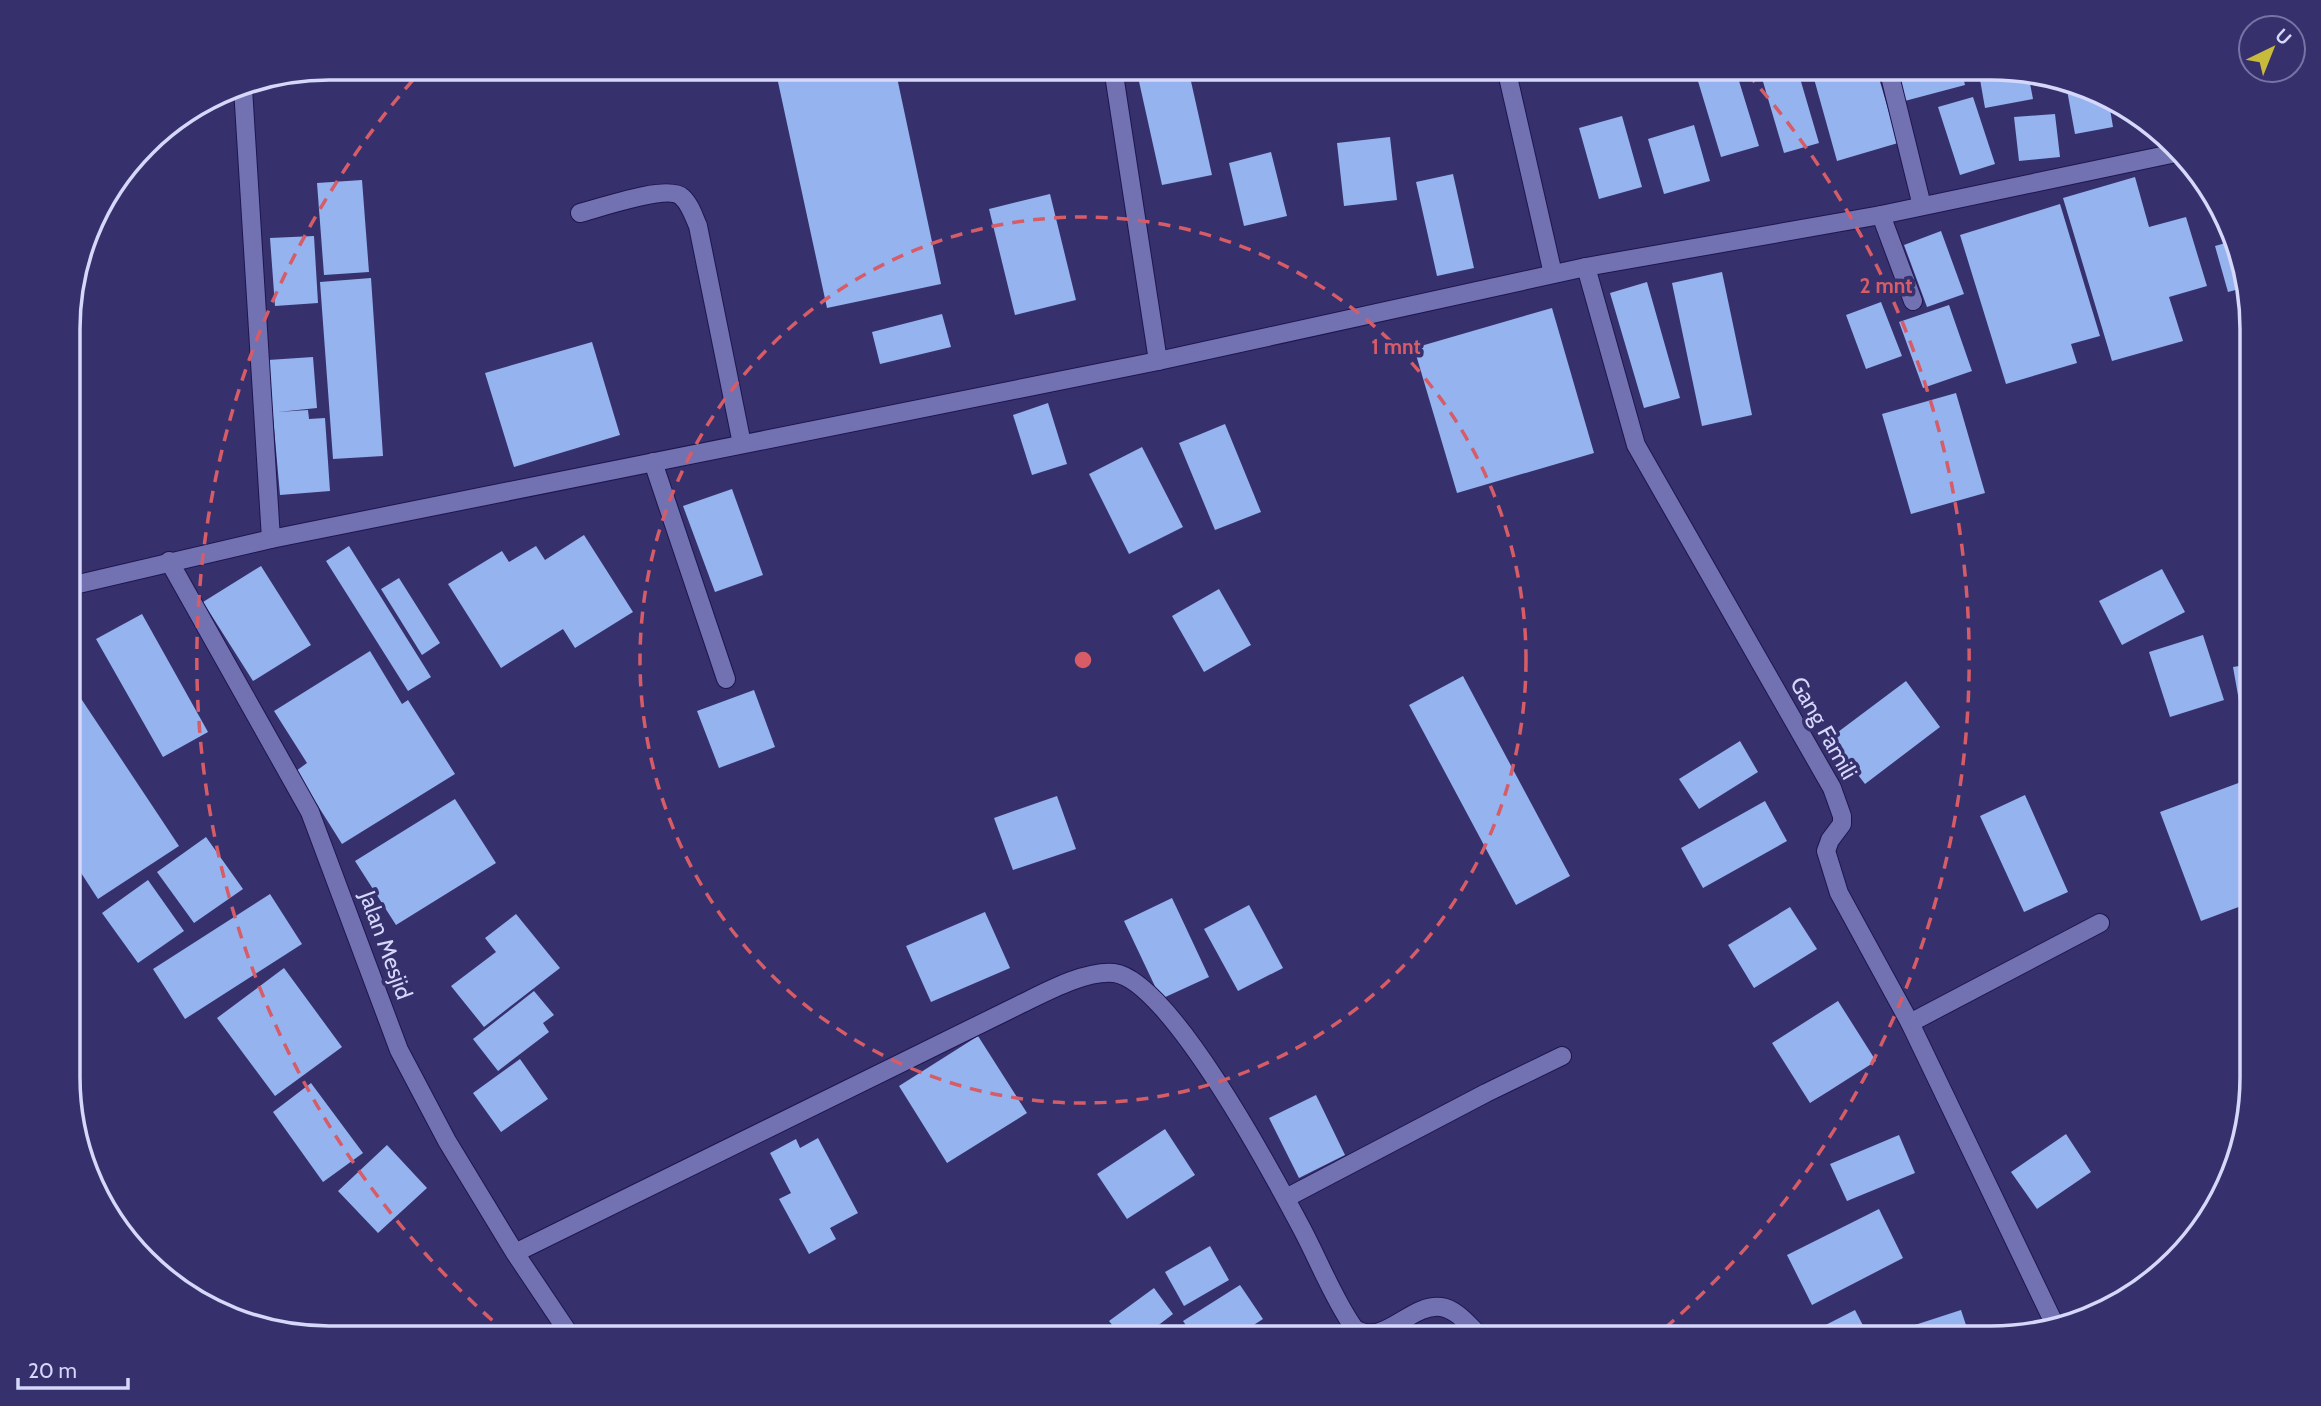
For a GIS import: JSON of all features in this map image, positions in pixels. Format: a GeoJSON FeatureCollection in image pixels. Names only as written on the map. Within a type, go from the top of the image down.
{"type":"FeatureCollection","features":[{"type":"Feature","properties":{"kind":"street"},"geometry":{"type":"LineString","coordinates":[[1115,80],[1158,361]]}},
{"type":"Feature","properties":{"kind":"street"},"geometry":{"type":"LineString","coordinates":[[1509,80],[1553,274]]}},
{"type":"Feature","properties":{"kind":"street"},"geometry":{"type":"LineString","coordinates":[[1891,80],[1922,206]]}},
{"type":"Feature","properties":{"kind":"street"},"geometry":{"type":"LineString","coordinates":[[243,96],[271,538]]}},
{"type":"Feature","properties":{"kind":"street"},"geometry":{"type":"LineString","coordinates":[[80,584],[271,538],[1158,361],[1586,267],[1881,215],[2169,154]]}},
{"type":"Feature","properties":{"kind":"street"},"geometry":{"type":"LineString","coordinates":[[580,213],[674,192],[690,207],[698,226],[742,444]]}},
{"type":"Feature","properties":{"kind":"street"},"geometry":{"type":"LineString","coordinates":[[1881,215],[1913,301]]}},
{"type":"Feature","properties":{"kind":"street","name":"Gang Famili"},"geometry":{"type":"LineString","coordinates":[[1586,267],[1636,445],[1832,788],[1842,816],[1842,824],[1830,840],[1826,851],[1839,893],[1910,1023],[2052,1318]]}},
{"type":"Feature","properties":{"kind":"street"},"geometry":{"type":"LineString","coordinates":[[653,462],[726,679]]}},
{"type":"Feature","properties":{"kind":"street","name":"Jalan Mesjid"},"geometry":{"type":"LineString","coordinates":[[169,561],[310,812],[399,1050],[447,1141],[515,1253],[564,1326]]}},
{"type":"Feature","properties":{"kind":"street"},"geometry":{"type":"LineString","coordinates":[[1910,1023],[2100,923]]}},
{"type":"Feature","properties":{"kind":"street"},"geometry":{"type":"LineString","coordinates":[[515,1253],[1019,1004],[1072,981],[1112,972],[1129,977],[1146,992],[1181,1031],[1217,1079],[1286,1198],[1353,1326]]}},
{"type":"Feature","properties":{"kind":"street"},"geometry":{"type":"LineString","coordinates":[[1286,1198],[1562,1056]]}},
{"type":"Feature","properties":{"kind":"street"},"geometry":{"type":"LineString","coordinates":[[1391,1326],[1426,1309],[1442,1307],[1458,1315],[1470,1326]]}},
{"type":"Feature","properties":{"kind":"building"},"geometry":{"type":"Polygon","coordinates":[[[778,80],[898,80],[941,284],[827,308],[778,80]]]}},
{"type":"Feature","properties":{"kind":"building"},"geometry":{"type":"Polygon","coordinates":[[[1139,80],[1191,80],[1212,175],[1162,185],[1139,80]]]}},
{"type":"Feature","properties":{"kind":"building"},"geometry":{"type":"Polygon","coordinates":[[[1698,80],[1739,80],[1759,146],[1721,157],[1698,80]]]}},
{"type":"Feature","properties":{"kind":"building"},"geometry":{"type":"Polygon","coordinates":[[[1763,80],[1801,80],[1819,143],[1784,153],[1763,80]]]}},
{"type":"Feature","properties":{"kind":"building"},"geometry":{"type":"Polygon","coordinates":[[[1814,80],[1880,80],[1898,143],[1837,161],[1814,80]]]}},
{"type":"Feature","properties":{"kind":"building"},"geometry":{"type":"Polygon","coordinates":[[[1896,80],[1964,80],[1965,85],[1901,102],[1896,80]]]}},
{"type":"Feature","properties":{"kind":"building"},"geometry":{"type":"Polygon","coordinates":[[[1980,80],[2030,84],[2033,99],[1985,108],[1980,80]]]}},
{"type":"Feature","properties":{"kind":"building"},"geometry":{"type":"Polygon","coordinates":[[[2067,93],[2110,111],[2113,127],[2075,134],[2067,93]]]}},
{"type":"Feature","properties":{"kind":"building"},"geometry":{"type":"Polygon","coordinates":[[[1973,97],[1995,164],[1960,175],[1938,107],[1973,97]]]}},
{"type":"Feature","properties":{"kind":"building"},"geometry":{"type":"Polygon","coordinates":[[[2055,114],[2060,157],[2019,161],[2014,117],[2055,114]]]}},
{"type":"Feature","properties":{"kind":"building"},"geometry":{"type":"Polygon","coordinates":[[[1622,116],[1642,187],[1599,199],[1579,128],[1622,116]]]}},
{"type":"Feature","properties":{"kind":"building"},"geometry":{"type":"Polygon","coordinates":[[[1694,125],[1710,181],[1664,194],[1648,139],[1694,125]]]}},
{"type":"Feature","properties":{"kind":"building"},"geometry":{"type":"Polygon","coordinates":[[[1390,137],[1397,200],[1344,206],[1337,143],[1390,137]]]}},
{"type":"Feature","properties":{"kind":"building"},"geometry":{"type":"Polygon","coordinates":[[[1271,152],[1287,216],[1244,226],[1229,163],[1271,152]]]}},
{"type":"Feature","properties":{"kind":"building"},"geometry":{"type":"Polygon","coordinates":[[[1453,174],[1474,268],[1437,276],[1416,182],[1453,174]]]}},
{"type":"Feature","properties":{"kind":"building"},"geometry":{"type":"Polygon","coordinates":[[[2135,177],[2149,227],[2186,217],[2207,286],[2169,297],[2183,341],[2112,361],[2063,198],[2135,177]]]}},
{"type":"Feature","properties":{"kind":"building"},"geometry":{"type":"Polygon","coordinates":[[[362,180],[369,272],[324,275],[317,183],[362,180]]]}},
{"type":"Feature","properties":{"kind":"building"},"geometry":{"type":"Polygon","coordinates":[[[1050,194],[1076,300],[1015,315],[989,209],[1050,194]]]}},
{"type":"Feature","properties":{"kind":"building"},"geometry":{"type":"Polygon","coordinates":[[[2060,204],[2100,336],[2071,344],[2077,363],[2006,384],[1960,235],[2060,204]]]}},
{"type":"Feature","properties":{"kind":"building"},"geometry":{"type":"Polygon","coordinates":[[[1941,231],[1964,294],[1927,307],[1904,245],[1941,231]]]}},
{"type":"Feature","properties":{"kind":"building"},"geometry":{"type":"Polygon","coordinates":[[[314,236],[318,303],[275,306],[270,238],[314,236]]]}},
{"type":"Feature","properties":{"kind":"building"},"geometry":{"type":"Polygon","coordinates":[[[2225,243],[2237,290],[2228,292],[2215,246],[2225,243]]]}},
{"type":"Feature","properties":{"kind":"building"},"geometry":{"type":"Polygon","coordinates":[[[1722,272],[1752,415],[1702,426],[1672,283],[1722,272]]]}},
{"type":"Feature","properties":{"kind":"building"},"geometry":{"type":"Polygon","coordinates":[[[371,278],[383,456],[333,459],[320,282],[371,278]]]}},
{"type":"Feature","properties":{"kind":"building"},"geometry":{"type":"Polygon","coordinates":[[[1647,282],[1680,398],[1644,408],[1610,293],[1647,282]]]}},
{"type":"Feature","properties":{"kind":"building"},"geometry":{"type":"Polygon","coordinates":[[[1881,302],[1902,356],[1866,369],[1846,315],[1881,302]]]}},
{"type":"Feature","properties":{"kind":"building"},"geometry":{"type":"Polygon","coordinates":[[[1949,305],[1972,371],[1923,388],[1899,322],[1949,305]]]}},
{"type":"Feature","properties":{"kind":"building"},"geometry":{"type":"Polygon","coordinates":[[[1552,308],[1594,453],[1457,493],[1414,348],[1552,308]]]}},
{"type":"Feature","properties":{"kind":"building"},"geometry":{"type":"Polygon","coordinates":[[[942,314],[951,347],[880,364],[872,332],[942,314]]]}},
{"type":"Feature","properties":{"kind":"building"},"geometry":{"type":"Polygon","coordinates":[[[592,342],[620,435],[514,467],[485,373],[592,342]]]}},
{"type":"Feature","properties":{"kind":"building"},"geometry":{"type":"Polygon","coordinates":[[[313,357],[317,408],[278,412],[308,410],[309,419],[325,418],[330,491],[280,495],[268,360],[313,357]]]}},
{"type":"Feature","properties":{"kind":"building"},"geometry":{"type":"Polygon","coordinates":[[[1956,393],[1985,493],[1911,514],[1882,414],[1956,393]]]}},
{"type":"Feature","properties":{"kind":"building"},"geometry":{"type":"Polygon","coordinates":[[[1048,403],[1067,464],[1032,475],[1013,415],[1048,403]]]}},
{"type":"Feature","properties":{"kind":"building"},"geometry":{"type":"Polygon","coordinates":[[[1225,424],[1261,512],[1215,530],[1179,443],[1225,424]]]}},
{"type":"Feature","properties":{"kind":"building"},"geometry":{"type":"Polygon","coordinates":[[[1142,447],[1183,527],[1129,554],[1089,474],[1142,447]]]}},
{"type":"Feature","properties":{"kind":"building"},"geometry":{"type":"Polygon","coordinates":[[[732,489],[763,575],[715,592],[683,506],[732,489]]]}},
{"type":"Feature","properties":{"kind":"building"},"geometry":{"type":"Polygon","coordinates":[[[584,535],[633,612],[575,648],[563,629],[501,668],[448,584],[502,551],[509,562],[536,546],[545,560],[584,535]]]}},
{"type":"Feature","properties":{"kind":"building"},"geometry":{"type":"Polygon","coordinates":[[[349,546],[431,677],[408,691],[326,561],[349,546]]]}},
{"type":"Feature","properties":{"kind":"building"},"geometry":{"type":"Polygon","coordinates":[[[261,566],[311,645],[253,681],[203,602],[261,566]]]}},
{"type":"Feature","properties":{"kind":"building"},"geometry":{"type":"Polygon","coordinates":[[[2162,569],[2185,612],[2122,645],[2099,601],[2162,569]]]}},
{"type":"Feature","properties":{"kind":"building"},"geometry":{"type":"Polygon","coordinates":[[[399,578],[440,643],[422,655],[381,589],[399,578]]]}},
{"type":"Feature","properties":{"kind":"building"},"geometry":{"type":"Polygon","coordinates":[[[1219,589],[1251,645],[1204,672],[1172,616],[1219,589]]]}},
{"type":"Feature","properties":{"kind":"building"},"geometry":{"type":"Polygon","coordinates":[[[142,614],[208,732],[163,757],[96,639],[142,614]]]}},
{"type":"Feature","properties":{"kind":"building"},"geometry":{"type":"Polygon","coordinates":[[[2203,635],[2224,700],[2170,717],[2149,652],[2203,635]]]}},
{"type":"Feature","properties":{"kind":"building"},"geometry":{"type":"Polygon","coordinates":[[[370,651],[402,704],[408,700],[455,774],[342,844],[296,771],[307,763],[274,711],[370,651]]]}},
{"type":"Feature","properties":{"kind":"building"},"geometry":{"type":"Polygon","coordinates":[[[2240,666],[2240,706],[2233,667],[2240,666]]]}},
{"type":"Feature","properties":{"kind":"building"},"geometry":{"type":"Polygon","coordinates":[[[1463,676],[1570,876],[1516,905],[1409,705],[1463,676]]]}},
{"type":"Feature","properties":{"kind":"building"},"geometry":{"type":"Polygon","coordinates":[[[1906,681],[1940,727],[1865,784],[1830,738],[1906,681]]]}},
{"type":"Feature","properties":{"kind":"building"},"geometry":{"type":"Polygon","coordinates":[[[754,690],[775,747],[719,768],[697,711],[754,690]]]}},
{"type":"Feature","properties":{"kind":"building"},"geometry":{"type":"Polygon","coordinates":[[[80,697],[179,846],[98,899],[80,871],[80,697]]]}},
{"type":"Feature","properties":{"kind":"building"},"geometry":{"type":"Polygon","coordinates":[[[1740,741],[1758,772],[1699,809],[1679,779],[1740,741]]]}},
{"type":"Feature","properties":{"kind":"building"},"geometry":{"type":"Polygon","coordinates":[[[2240,782],[2240,906],[2201,921],[2160,812],[2240,782]]]}},
{"type":"Feature","properties":{"kind":"building"},"geometry":{"type":"Polygon","coordinates":[[[2025,795],[2068,892],[2024,912],[1980,816],[2025,795]]]}},
{"type":"Feature","properties":{"kind":"building"},"geometry":{"type":"Polygon","coordinates":[[[1057,796],[1076,849],[1013,870],[994,818],[1057,796]]]}},
{"type":"Feature","properties":{"kind":"building"},"geometry":{"type":"Polygon","coordinates":[[[455,799],[496,863],[396,925],[355,861],[455,799]]]}},
{"type":"Feature","properties":{"kind":"building"},"geometry":{"type":"Polygon","coordinates":[[[1765,801],[1787,841],[1703,888],[1681,848],[1765,801]]]}},
{"type":"Feature","properties":{"kind":"building"},"geometry":{"type":"Polygon","coordinates":[[[206,837],[243,889],[194,923],[157,872],[206,837]]]}},
{"type":"Feature","properties":{"kind":"building"},"geometry":{"type":"Polygon","coordinates":[[[148,880],[184,931],[138,963],[102,913],[148,880]]]}},
{"type":"Feature","properties":{"kind":"building"},"geometry":{"type":"Polygon","coordinates":[[[270,894],[302,944],[185,1019],[153,969],[270,894]]]}},
{"type":"Feature","properties":{"kind":"building"},"geometry":{"type":"Polygon","coordinates":[[[1172,898],[1209,977],[1161,999],[1124,921],[1172,898]]]}},
{"type":"Feature","properties":{"kind":"building"},"geometry":{"type":"Polygon","coordinates":[[[1249,905],[1283,968],[1238,991],[1204,929],[1249,905]]]}},
{"type":"Feature","properties":{"kind":"building"},"geometry":{"type":"Polygon","coordinates":[[[1790,907],[1817,949],[1754,988],[1728,945],[1790,907]]]}},
{"type":"Feature","properties":{"kind":"building"},"geometry":{"type":"Polygon","coordinates":[[[985,912],[1010,968],[931,1002],[906,946],[985,912]]]}},
{"type":"Feature","properties":{"kind":"building"},"geometry":{"type":"Polygon","coordinates":[[[516,914],[560,968],[484,1027],[451,986],[496,952],[485,938],[516,914]]]}},
{"type":"Feature","properties":{"kind":"building"},"geometry":{"type":"Polygon","coordinates":[[[284,968],[342,1047],[275,1096],[217,1018],[284,968]]]}},
{"type":"Feature","properties":{"kind":"building"},"geometry":{"type":"Polygon","coordinates":[[[534,991],[554,1015],[543,1023],[549,1032],[498,1071],[473,1039],[534,991]]]}},
{"type":"Feature","properties":{"kind":"building"},"geometry":{"type":"Polygon","coordinates":[[[1838,1001],[1876,1061],[1810,1103],[1772,1043],[1838,1001]]]}},
{"type":"Feature","properties":{"kind":"building"},"geometry":{"type":"Polygon","coordinates":[[[978,1036],[1027,1113],[947,1163],[899,1086],[978,1036]]]}},
{"type":"Feature","properties":{"kind":"building"},"geometry":{"type":"Polygon","coordinates":[[[520,1059],[548,1099],[501,1132],[473,1093],[520,1059]]]}},
{"type":"Feature","properties":{"kind":"building"},"geometry":{"type":"Polygon","coordinates":[[[311,1083],[363,1153],[323,1182],[273,1112],[311,1083]]]}},
{"type":"Feature","properties":{"kind":"building"},"geometry":{"type":"Polygon","coordinates":[[[1316,1095],[1345,1155],[1299,1178],[1269,1118],[1316,1095]]]}},
{"type":"Feature","properties":{"kind":"building"},"geometry":{"type":"Polygon","coordinates":[[[1165,1129],[1195,1175],[1127,1219],[1097,1174],[1165,1129]]]}},
{"type":"Feature","properties":{"kind":"building"},"geometry":{"type":"Polygon","coordinates":[[[2066,1134],[2091,1172],[2037,1209],[2011,1172],[2066,1134]]]}},
{"type":"Feature","properties":{"kind":"building"},"geometry":{"type":"Polygon","coordinates":[[[1899,1135],[1915,1173],[1847,1201],[1830,1164],[1899,1135]]]}},
{"type":"Feature","properties":{"kind":"building"},"geometry":{"type":"Polygon","coordinates":[[[818,1138],[858,1213],[830,1228],[836,1239],[809,1254],[779,1199],[791,1193],[770,1153],[796,1139],[800,1148],[818,1138]]]}},
{"type":"Feature","properties":{"kind":"building"},"geometry":{"type":"Polygon","coordinates":[[[387,1145],[427,1188],[378,1233],[338,1191],[387,1145]]]}},
{"type":"Feature","properties":{"kind":"building"},"geometry":{"type":"Polygon","coordinates":[[[1879,1209],[1903,1258],[1812,1305],[1787,1255],[1879,1209]]]}},
{"type":"Feature","properties":{"kind":"building"},"geometry":{"type":"Polygon","coordinates":[[[1210,1246],[1229,1280],[1184,1306],[1165,1272],[1210,1246]]]}},
{"type":"Feature","properties":{"kind":"building"},"geometry":{"type":"Polygon","coordinates":[[[1240,1285],[1263,1319],[1252,1326],[1186,1326],[1183,1321],[1240,1285]]]}},
{"type":"Feature","properties":{"kind":"building"},"geometry":{"type":"Polygon","coordinates":[[[1154,1288],[1173,1314],[1157,1326],[1113,1326],[1109,1321],[1154,1288]]]}},
{"type":"Feature","properties":{"kind":"building"},"geometry":{"type":"Polygon","coordinates":[[[1855,1310],[1863,1326],[1824,1326],[1855,1310]]]}},
{"type":"Feature","properties":{"kind":"building"},"geometry":{"type":"Polygon","coordinates":[[[1961,1310],[1966,1326],[1912,1326],[1961,1310]]]}}]}
